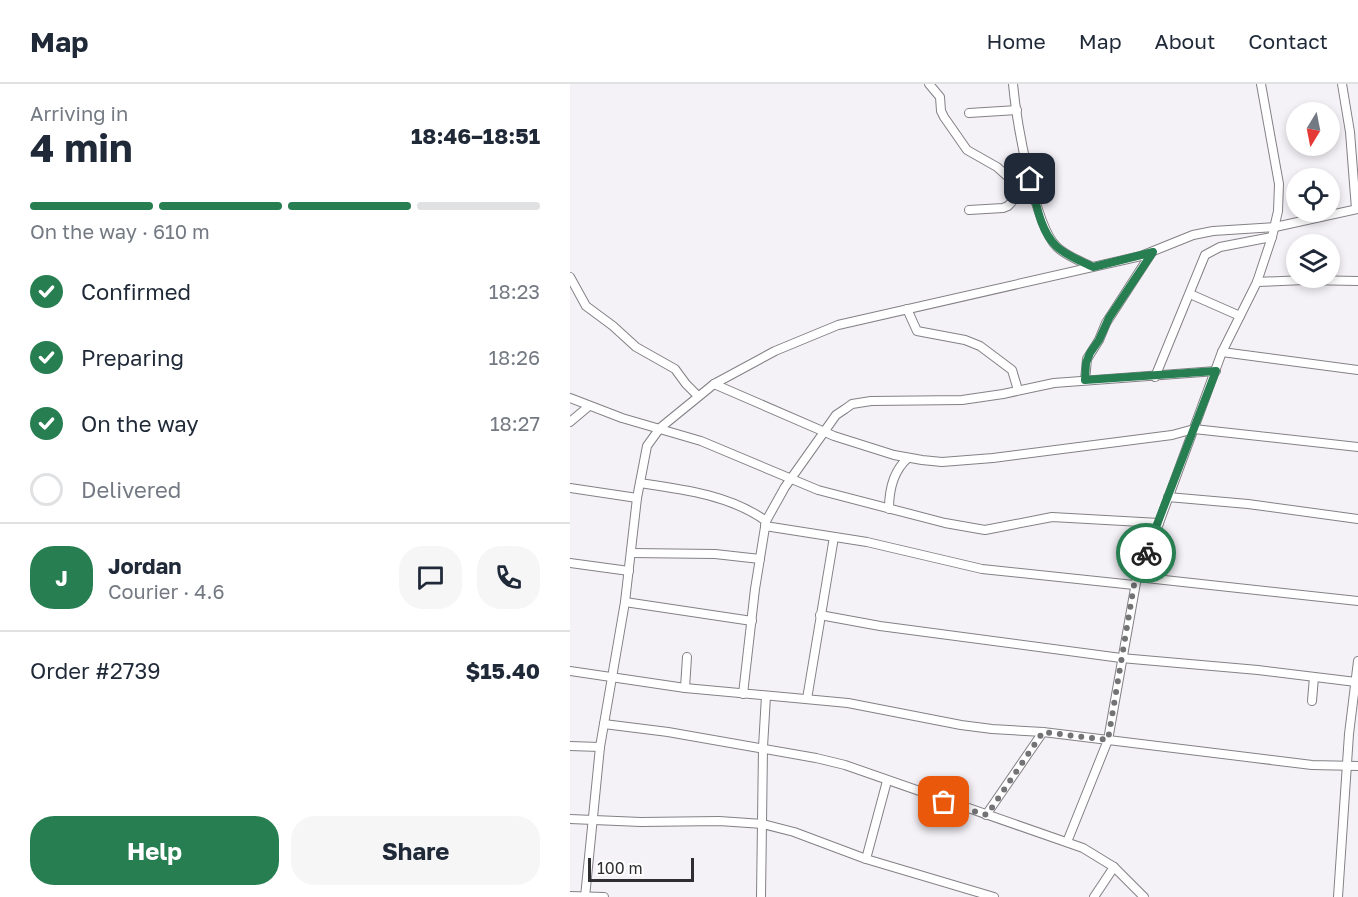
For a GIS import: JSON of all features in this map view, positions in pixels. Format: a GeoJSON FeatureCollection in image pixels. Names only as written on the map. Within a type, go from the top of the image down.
{"type":"FeatureCollection","features":[{"type":"Feature","properties":{"kind":"street"},"geometry":{"type":"LineString","coordinates":[[929,84],[940,97],[944,117],[967,150],[992,164],[1037,204]]}},
{"type":"Feature","properties":{"kind":"street"},"geometry":{"type":"LineString","coordinates":[[1013,84],[1028,170],[1045,230],[1056,246],[1093,267]]}},
{"type":"Feature","properties":{"kind":"street"},"geometry":{"type":"LineString","coordinates":[[1067,843],[1108,740],[1136,581],[1222,352],[1257,282],[1275,227],[1279,184],[1261,84]]}},
{"type":"Feature","properties":{"kind":"street"},"geometry":{"type":"LineString","coordinates":[[585,897],[600,747],[625,602],[637,498],[647,446],[660,428],[714,384],[756,360],[821,331],[1153,252],[1203,233],[1275,227],[1357,209],[1350,132],[1342,84]]}},
{"type":"Feature","properties":{"kind":"street"},"geometry":{"type":"LineString","coordinates":[[969,113],[1017,110]]}},
{"type":"Feature","properties":{"kind":"street"},"geometry":{"type":"LineString","coordinates":[[969,210],[1008,206],[1022,191]]}},
{"type":"Feature","properties":{"kind":"street"},"geometry":{"type":"LineString","coordinates":[[1155,376],[1202,260],[1210,251],[1220,247],[1272,237]]}},
{"type":"Feature","properties":{"kind":"street"},"geometry":{"type":"LineString","coordinates":[[1085,380],[1086,363],[1090,353],[1109,318],[1153,252]]}},
{"type":"Feature","properties":{"kind":"street"},"geometry":{"type":"LineString","coordinates":[[570,277],[586,306],[614,326],[636,347],[675,369],[698,396]]}},
{"type":"Feature","properties":{"kind":"street"},"geometry":{"type":"LineString","coordinates":[[1257,282],[1358,281]]}},
{"type":"Feature","properties":{"kind":"street"},"geometry":{"type":"LineString","coordinates":[[1190,294],[1240,315]]}},
{"type":"Feature","properties":{"kind":"street"},"geometry":{"type":"LineString","coordinates":[[906,309],[917,331],[969,341],[1005,364],[1014,374],[1018,390]]}},
{"type":"Feature","properties":{"kind":"street"},"geometry":{"type":"LineString","coordinates":[[1222,352],[1358,370]]}},
{"type":"Feature","properties":{"kind":"street"},"geometry":{"type":"LineString","coordinates":[[743,694],[766,523],[793,478],[836,415],[852,404],[871,401],[962,400],[1085,380],[1216,371]]}},
{"type":"Feature","properties":{"kind":"street"},"geometry":{"type":"LineString","coordinates":[[714,384],[824,432],[894,455],[942,462],[1107,444],[1194,429],[1358,447]]}},
{"type":"Feature","properties":{"kind":"street"},"geometry":{"type":"LineString","coordinates":[[570,398],[622,418],[701,441],[818,490],[978,530],[1052,517],[1159,523]]}},
{"type":"Feature","properties":{"kind":"street"},"geometry":{"type":"LineString","coordinates":[[570,422],[589,406]]}},
{"type":"Feature","properties":{"kind":"street"},"geometry":{"type":"LineString","coordinates":[[889,509],[893,481],[900,465],[908,458]]}},
{"type":"Feature","properties":{"kind":"street"},"geometry":{"type":"LineString","coordinates":[[640,483],[687,491],[736,504],[753,511],[766,523],[867,542],[982,569],[1358,601]]}},
{"type":"Feature","properties":{"kind":"street"},"geometry":{"type":"LineString","coordinates":[[570,488],[637,498]]}},
{"type":"Feature","properties":{"kind":"street"},"geometry":{"type":"LineString","coordinates":[[1168,497],[1248,504],[1358,519]]}},
{"type":"Feature","properties":{"kind":"street"},"geometry":{"type":"LineString","coordinates":[[807,699],[834,537]]}},
{"type":"Feature","properties":{"kind":"street"},"geometry":{"type":"LineString","coordinates":[[631,553],[715,554],[760,559]]}},
{"type":"Feature","properties":{"kind":"street"},"geometry":{"type":"LineString","coordinates":[[570,563],[629,571]]}},
{"type":"Feature","properties":{"kind":"street"},"geometry":{"type":"LineString","coordinates":[[625,602],[752,621]]}},
{"type":"Feature","properties":{"kind":"street"},"geometry":{"type":"LineString","coordinates":[[820,615],[880,626],[1121,658],[1356,682]]}},
{"type":"Feature","properties":{"kind":"street"},"geometry":{"type":"LineString","coordinates":[[685,688],[687,657]]}},
{"type":"Feature","properties":{"kind":"street"},"geometry":{"type":"LineString","coordinates":[[1338,897],[1353,766],[1349,734],[1358,661]]}},
{"type":"Feature","properties":{"kind":"street"},"geometry":{"type":"LineString","coordinates":[[570,671],[685,688],[807,699],[885,709],[961,725],[1043,732],[1312,765],[1353,766]]}},
{"type":"Feature","properties":{"kind":"street"},"geometry":{"type":"LineString","coordinates":[[1312,701],[1314,677]]}},
{"type":"Feature","properties":{"kind":"street"},"geometry":{"type":"LineString","coordinates":[[761,897],[766,696]]}},
{"type":"Feature","properties":{"kind":"street"},"geometry":{"type":"LineString","coordinates":[[604,723],[763,747],[845,765],[1067,843],[1095,855],[1114,867],[1144,897]]}},
{"type":"Feature","properties":{"kind":"street"},"geometry":{"type":"LineString","coordinates":[[987,815],[1043,732]]}},
{"type":"Feature","properties":{"kind":"street"},"geometry":{"type":"LineString","coordinates":[[570,746],[600,747]]}},
{"type":"Feature","properties":{"kind":"street"},"geometry":{"type":"LineString","coordinates":[[866,858],[888,781]]}},
{"type":"Feature","properties":{"kind":"street"},"geometry":{"type":"LineString","coordinates":[[570,819],[763,824],[805,835],[866,858],[994,897]]}},
{"type":"Feature","properties":{"kind":"street"},"geometry":{"type":"LineString","coordinates":[[1094,897],[1114,867]]}},
{"type":"Feature","properties":{"kind":"street"},"geometry":{"type":"LineString","coordinates":[[570,896],[604,897]]}},
{"type":"Feature","properties":{"kind":"way so far"},"geometry":{"type":"LineString","coordinates":[[944,802],[987,815],[1043,732],[1108,740],[1134,585],[1146,553]]}},
{"type":"Feature","properties":{"kind":"route"},"geometry":{"type":"LineString","coordinates":[[1030,179],[1045,230],[1062,251],[1093,267],[1153,252],[1104,326],[1097,344],[1087,359],[1085,380],[1216,371],[1146,553]]}}]}
